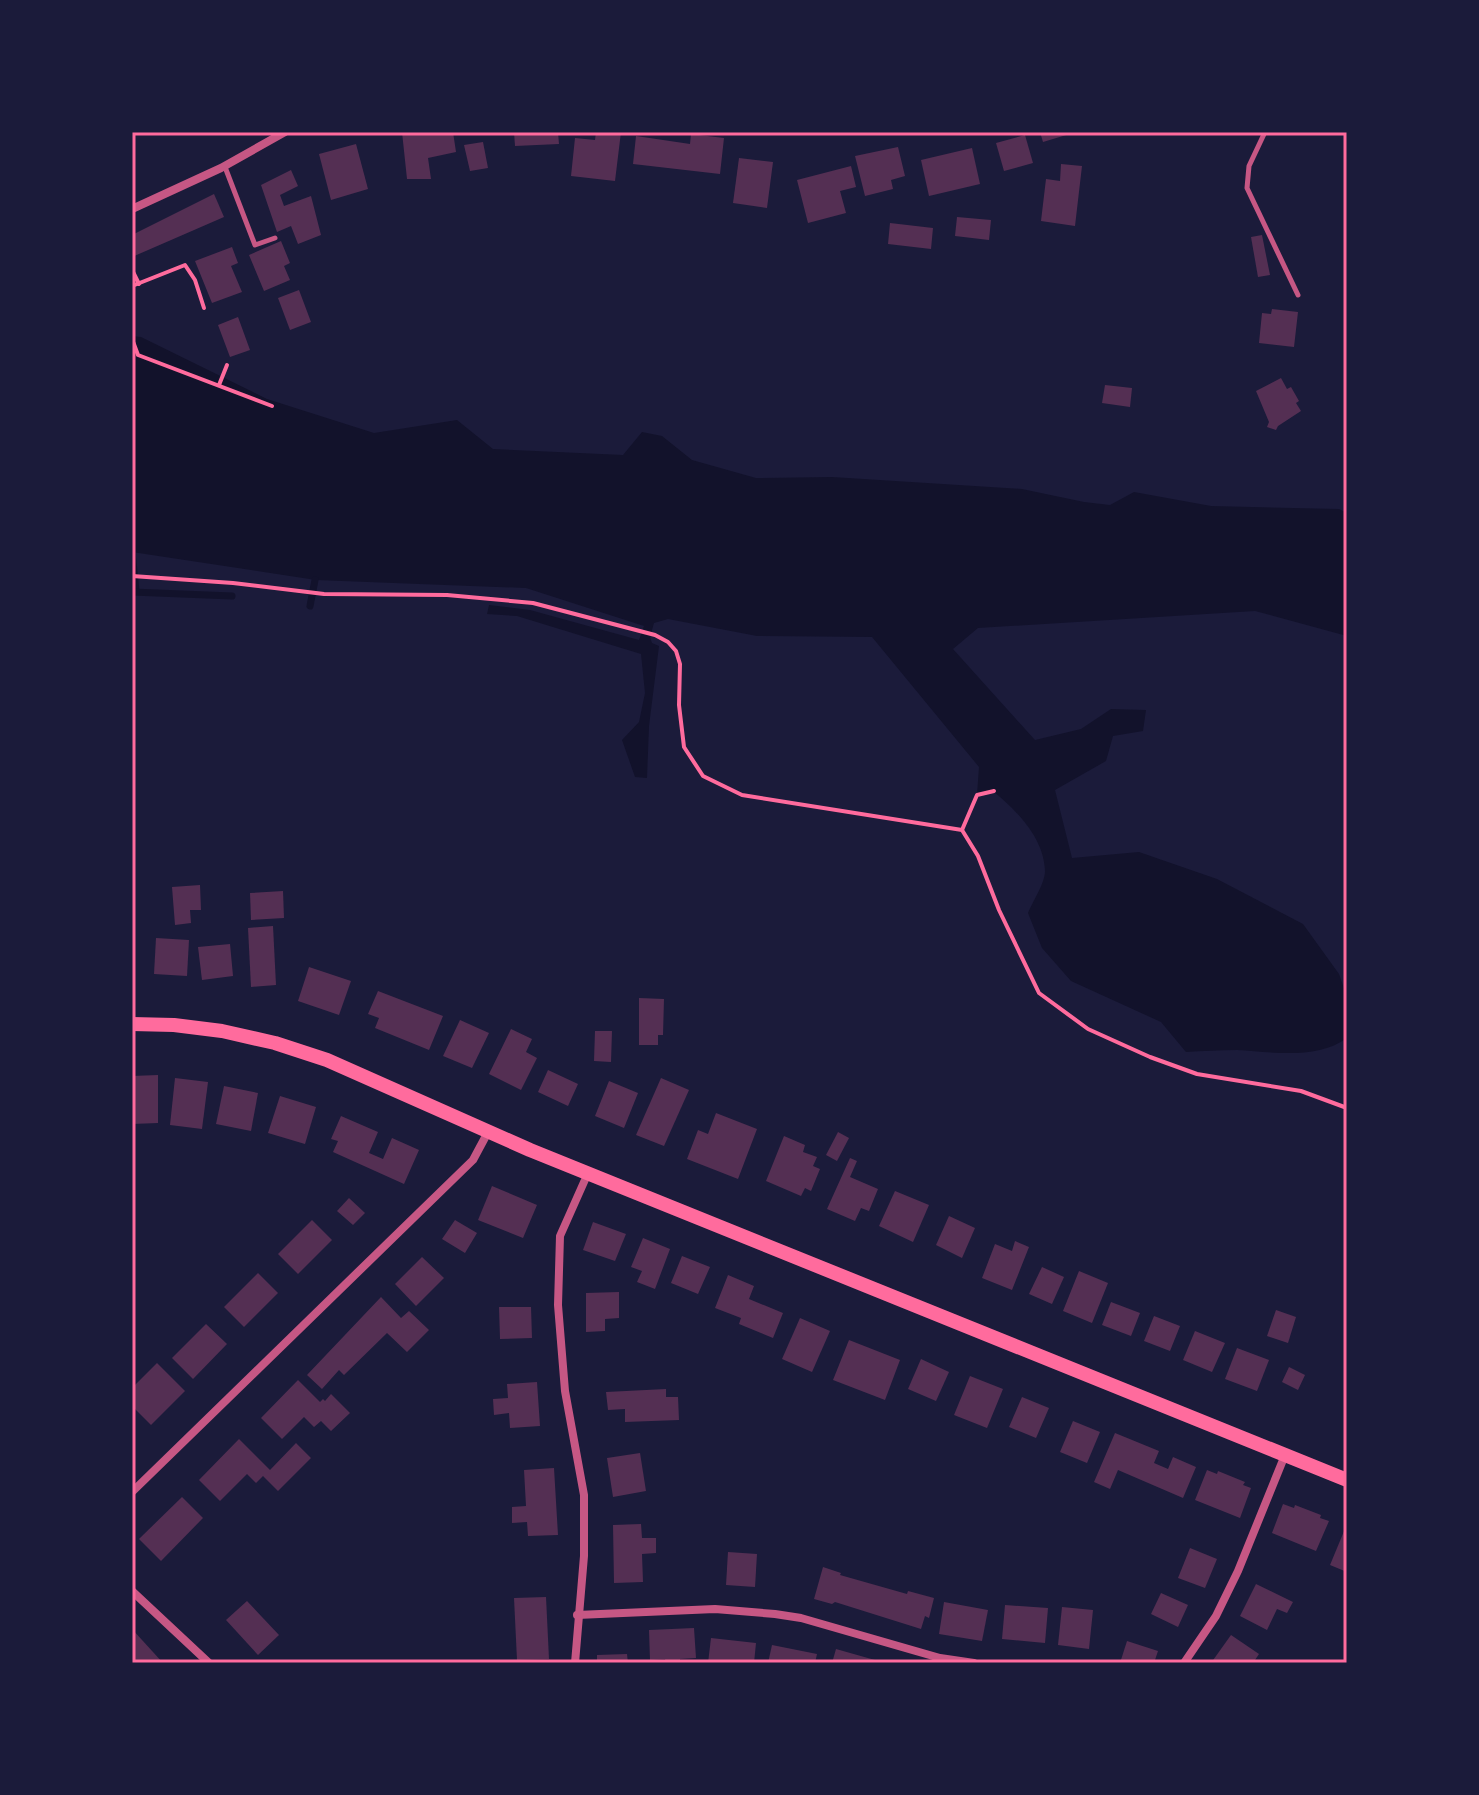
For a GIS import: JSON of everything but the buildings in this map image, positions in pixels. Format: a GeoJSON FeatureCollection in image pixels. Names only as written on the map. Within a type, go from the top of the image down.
{"type":"FeatureCollection","features":[{"type":"Feature","properties":{"kind":"main road"},"geometry":{"type":"LineString","coordinates":[[132,1024],[222,1031],[275,1043],[327,1060],[488,1132],[1347,1480]]}},
{"type":"Feature","properties":{"kind":"street"},"geometry":{"type":"LineString","coordinates":[[132,209],[224,166],[285,132]]}},
{"type":"Feature","properties":{"kind":"street"},"geometry":{"type":"LineString","coordinates":[[132,1492],[473,1160],[488,1132]]}},
{"type":"Feature","properties":{"kind":"street"},"geometry":{"type":"LineString","coordinates":[[575,1663],[584,1556],[584,1495],[565,1391],[558,1305],[560,1236],[588,1173]]}},
{"type":"Feature","properties":{"kind":"street"},"geometry":{"type":"LineString","coordinates":[[1184,1663],[1216,1616],[1238,1571],[1285,1455]]}},
{"type":"Feature","properties":{"kind":"street"},"geometry":{"type":"LineString","coordinates":[[132,1591],[209,1663]]}},
{"type":"Feature","properties":{"kind":"street"},"geometry":{"type":"LineString","coordinates":[[577,1615],[715,1609],[775,1614],[801,1618],[940,1658],[974,1663]]}},
{"type":"Feature","properties":{"kind":"lane"},"geometry":{"type":"LineString","coordinates":[[1265,132],[1249,166],[1247,188],[1298,295]]}},
{"type":"Feature","properties":{"kind":"lane"},"geometry":{"type":"LineString","coordinates":[[224,166],[255,245],[275,238]]}},
{"type":"Feature","properties":{"kind":"path"},"geometry":{"type":"LineString","coordinates":[[132,286],[185,265],[195,280],[204,308]]}},
{"type":"Feature","properties":{"kind":"path"},"geometry":{"type":"LineString","coordinates":[[132,270],[139,284]]}},
{"type":"Feature","properties":{"kind":"path"},"geometry":{"type":"LineString","coordinates":[[132,339],[138,355],[272,406]]}},
{"type":"Feature","properties":{"kind":"path"},"geometry":{"type":"LineString","coordinates":[[218,386],[227,365]]}},
{"type":"Feature","properties":{"kind":"path"},"geometry":{"type":"LineString","coordinates":[[132,576],[324,594],[447,595],[533,603],[655,635],[676,651],[680,664],[679,705],[684,747],[703,776],[742,795],[962,830],[978,856],[999,910],[1039,993],[1088,1029],[1197,1074],[1301,1091],[1347,1108]]}},
{"type":"Feature","properties":{"kind":"path"},"geometry":{"type":"LineString","coordinates":[[962,830],[977,795],[994,791]]}},
{"type":"Feature","properties":{"kind":"shaded area"},"geometry":{"type":"Polygon","coordinates":[[[132,336],[141,337],[267,399],[374,433],[457,420],[493,449],[623,455],[642,432],[662,436],[692,460],[756,478],[832,477],[1022,489],[1110,505],[1134,492],[1211,506],[1339,509],[1347,513],[1347,636],[1255,611],[978,628],[953,649],[1035,740],[1081,729],[1111,709],[1146,710],[1143,731],[1113,736],[1106,761],[1055,790],[1072,858],[1139,852],[1217,879],[1303,924],[1339,974],[1347,997],[1347,1038],[1335,1045],[1308,1052],[1186,1052],[1161,1022],[1071,981],[1042,948],[1028,913],[1045,871],[1040,847],[1028,826],[994,792],[977,795],[979,767],[872,637],[757,636],[668,619],[654,623],[650,637],[652,643],[659,646],[649,726],[647,778],[635,777],[622,740],[639,722],[645,693],[641,654],[517,616],[487,614],[489,605],[530,610],[639,640],[644,626],[526,588],[316,580],[132,552],[132,336]]]}},
{"type":"Feature","properties":{"kind":"waterway"},"geometry":{"type":"LineString","coordinates":[[132,552],[136,591]]}},
{"type":"Feature","properties":{"kind":"waterway"},"geometry":{"type":"LineString","coordinates":[[310,606],[315,580]]}},
{"type":"Feature","properties":{"kind":"waterway"},"geometry":{"type":"LineString","coordinates":[[132,592],[232,596]]}}]}
